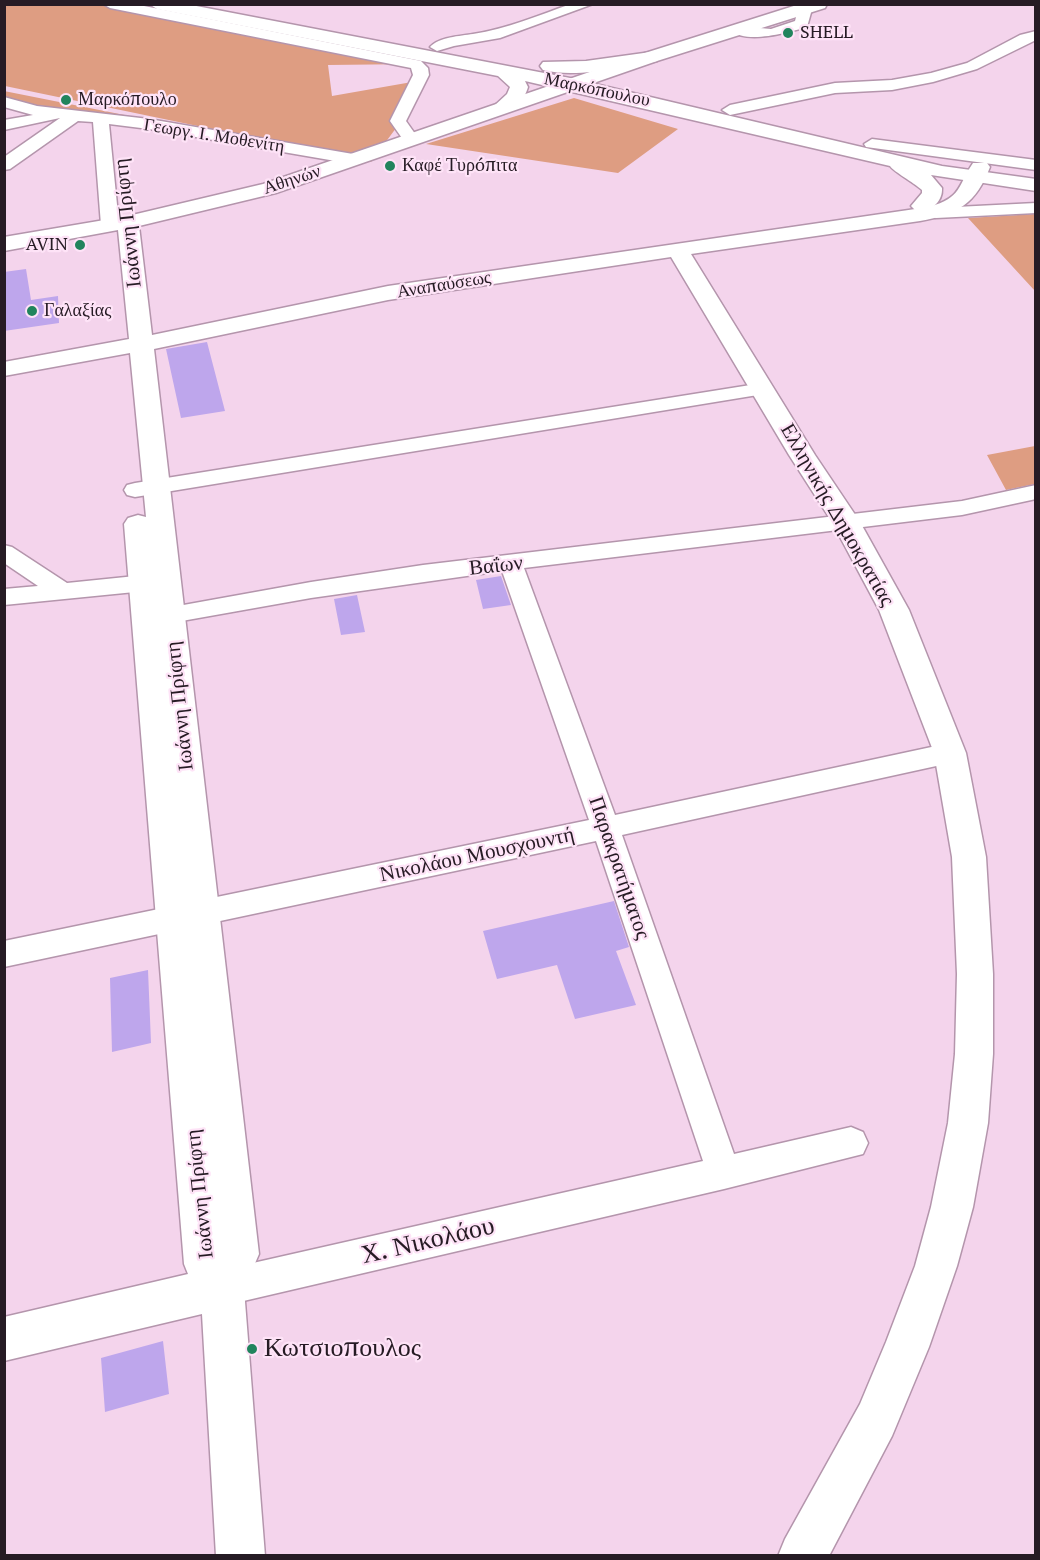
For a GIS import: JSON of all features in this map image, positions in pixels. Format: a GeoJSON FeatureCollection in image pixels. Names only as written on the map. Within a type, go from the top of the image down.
{"type":"FeatureCollection","features":[{"type":"Feature","properties":{"kind":"main road","name":"Μαρκόπουλου"},"geometry":{"type":"LineString","coordinates":[[157,4],[570,84],[1035,185]]}},
{"type":"Feature","properties":{"kind":"main road","name":"Μαρκόπουλου"},"geometry":{"type":"LineString","coordinates":[[200,4],[591,77],[730,110],[868,149]]}},
{"type":"Feature","properties":{"kind":"main road"},"geometry":{"type":"LineString","coordinates":[[527,65],[586,66],[651,57],[812,7]]}},
{"type":"Feature","properties":{"kind":"main road","name":"Αθηνών"},"geometry":{"type":"LineString","coordinates":[[4,244],[269,189],[410,138],[651,57]]}},
{"type":"Feature","properties":{"kind":"main road"},"geometry":{"type":"LineString","coordinates":[[651,57],[633,72],[643,82],[676,97]]}},
{"type":"Feature","properties":{"kind":"main road"},"geometry":{"type":"LineString","coordinates":[[504,71],[516,81],[519,87],[516,96],[504,106]]}},
{"type":"Feature","properties":{"kind":"main road"},"geometry":{"type":"LineString","coordinates":[[868,149],[928,183],[932,188],[929,210]]}},
{"type":"Feature","properties":{"kind":"main road","name":"Μαρκόπουλου"},"geometry":{"type":"LineString","coordinates":[[969,171],[1035,173]]}},
{"type":"Feature","properties":{"kind":"main road","name":"Αναπαύσεως"},"geometry":{"type":"LineString","coordinates":[[4,369],[131,346],[388,293],[929,210],[964,196],[969,171]]}},
{"type":"Feature","properties":{"kind":"main road","name":"Ιωάννη Πρίφτη"},"geometry":{"type":"LineString","coordinates":[[122,219],[131,346],[188,915],[205,1264],[222,1288],[241,1556]]}},
{"type":"Feature","properties":{"kind":"main road","name":"Ελληνικής Δημοκρατίας"},"geometry":{"type":"LineString","coordinates":[[677,249],[846,522],[894,609],[950,753],[969,856],[975,974],[974,1054],[968,1123],[952,1207],[936,1266],[907,1347],[876,1420],[802,1556]]}},
{"type":"Feature","properties":{"kind":"main road","name":"Ιωάννη Πρίφτη"},"geometry":{"type":"LineString","coordinates":[[131,346],[128,415],[145,489]]}},
{"type":"Feature","properties":{"kind":"main road","name":"Χ. Νικολάου"},"geometry":{"type":"LineString","coordinates":[[4,1339],[222,1288]]}},
{"type":"Feature","properties":{"kind":"street"},"geometry":{"type":"LineString","coordinates":[[110,4],[416,64],[421,75],[398,121],[400,129],[410,138]]}},
{"type":"Feature","properties":{"kind":"street"},"geometry":{"type":"LineString","coordinates":[[437,47],[451,42],[495,35],[586,4]]}},
{"type":"Feature","properties":{"kind":"street"},"geometry":{"type":"LineString","coordinates":[[730,110],[835,88],[892,85],[933,77],[972,66],[1035,35]]}},
{"type":"Feature","properties":{"kind":"street","name":"Γεωργ. Ι. Μοθενίτη"},"geometry":{"type":"LineString","coordinates":[[4,102],[56,114],[250,140],[353,159]]}},
{"type":"Feature","properties":{"kind":"street"},"geometry":{"type":"LineString","coordinates":[[4,124],[56,114]]}},
{"type":"Feature","properties":{"kind":"street"},"geometry":{"type":"LineString","coordinates":[[4,165],[74,116]]}},
{"type":"Feature","properties":{"kind":"street","name":"Ιωάννη Πρίφτη"},"geometry":{"type":"LineString","coordinates":[[109,120],[120,143]]}},
{"type":"Feature","properties":{"kind":"street","name":"Ιωάννη Πρίφτη"},"geometry":{"type":"LineString","coordinates":[[109,120],[122,219]]}},
{"type":"Feature","properties":{"kind":"street"},"geometry":{"type":"LineString","coordinates":[[868,149],[1035,165]]}},
{"type":"Feature","properties":{"kind":"street"},"geometry":{"type":"LineString","coordinates":[[929,210],[1035,208]]}},
{"type":"Feature","properties":{"kind":"street"},"geometry":{"type":"LineString","coordinates":[[145,489],[763,388]]}},
{"type":"Feature","properties":{"kind":"street","name":"Βαΐων"},"geometry":{"type":"LineString","coordinates":[[158,617],[423,573],[962,508],[1035,492]]}},
{"type":"Feature","properties":{"kind":"street"},"geometry":{"type":"LineString","coordinates":[[4,552],[63,591]]}},
{"type":"Feature","properties":{"kind":"street","name":"Παρακρατήματος"},"geometry":{"type":"LineString","coordinates":[[511,564],[606,828],[724,1173]]}},
{"type":"Feature","properties":{"kind":"street"},"geometry":{"type":"LineString","coordinates":[[4,597],[155,582]]}},
{"type":"Feature","properties":{"kind":"street","name":"Νικολάου Μουσχουντή"},"geometry":{"type":"LineString","coordinates":[[4,954],[606,828],[950,753]]}},
{"type":"Feature","properties":{"kind":"street","name":"Χ. Νικολάου"},"geometry":{"type":"LineString","coordinates":[[222,1288],[851,1143]]}},
{"type":"Feature","properties":{"kind":"shaded area"},"geometry":{"type":"Polygon","coordinates":[[[5,5],[108,5],[416,64],[328,65],[332,96],[412,82],[399,124],[371,162],[5,86],[5,5]]]}},
{"type":"Feature","properties":{"kind":"shaded area"},"geometry":{"type":"Polygon","coordinates":[[[4,91],[250,140],[56,114],[5,100],[4,91]]]}},
{"type":"Feature","properties":{"kind":"shaded area"},"geometry":{"type":"Polygon","coordinates":[[[574,98],[678,129],[618,173],[426,144],[574,98]]]}},
{"type":"Feature","properties":{"kind":"shaded area"},"geometry":{"type":"Polygon","coordinates":[[[1036,214],[1035,291],[968,218],[1036,214]]]}},
{"type":"Feature","properties":{"kind":"shaded area"},"geometry":{"type":"Polygon","coordinates":[[[1035,446],[1035,484],[1006,490],[987,455],[1035,446]]]}},
{"type":"Feature","properties":{"kind":"building","name":"Γαλαξίας"},"geometry":{"type":"Polygon","coordinates":[[[26,269],[31,300],[58,296],[59,323],[4,331],[4,272],[26,269]]]}},
{"type":"Feature","properties":{"kind":"building"},"geometry":{"type":"Polygon","coordinates":[[[207,342],[225,411],[181,418],[166,349],[207,342]]]}},
{"type":"Feature","properties":{"kind":"building"},"geometry":{"type":"Polygon","coordinates":[[[501,576],[511,605],[483,609],[476,580],[501,576]]]}},
{"type":"Feature","properties":{"kind":"building"},"geometry":{"type":"Polygon","coordinates":[[[357,595],[365,632],[341,635],[334,599],[357,595]]]}},
{"type":"Feature","properties":{"kind":"building"},"geometry":{"type":"Polygon","coordinates":[[[614,901],[629,947],[616,951],[636,1005],[575,1019],[557,965],[497,979],[483,931],[614,901]]]}},
{"type":"Feature","properties":{"kind":"building"},"geometry":{"type":"Polygon","coordinates":[[[148,970],[151,1043],[112,1052],[110,978],[148,970]]]}},
{"type":"Feature","properties":{"kind":"building"},"geometry":{"type":"Polygon","coordinates":[[[163,1341],[169,1394],[105,1412],[101,1358],[163,1341]]]}},
{"type":"Feature","properties":{"kind":"place","name":"SHELL"},"geometry":{"type":"Point","coordinates":[788,33]}},
{"type":"Feature","properties":{"kind":"place","name":"Μαρκόπουλο"},"geometry":{"type":"Point","coordinates":[66,100]}},
{"type":"Feature","properties":{"kind":"place","name":"Καφέ Τυρóπιτα"},"geometry":{"type":"Point","coordinates":[390,166]}},
{"type":"Feature","properties":{"kind":"place","name":"AVIN"},"geometry":{"type":"Point","coordinates":[80,245]}},
{"type":"Feature","properties":{"kind":"place","name":"Γαλαξίας"},"geometry":{"type":"Point","coordinates":[32,311]}},
{"type":"Feature","properties":{"kind":"place","name":"Κωτσιοπουλος"},"geometry":{"type":"Point","coordinates":[252,1349]}}]}
